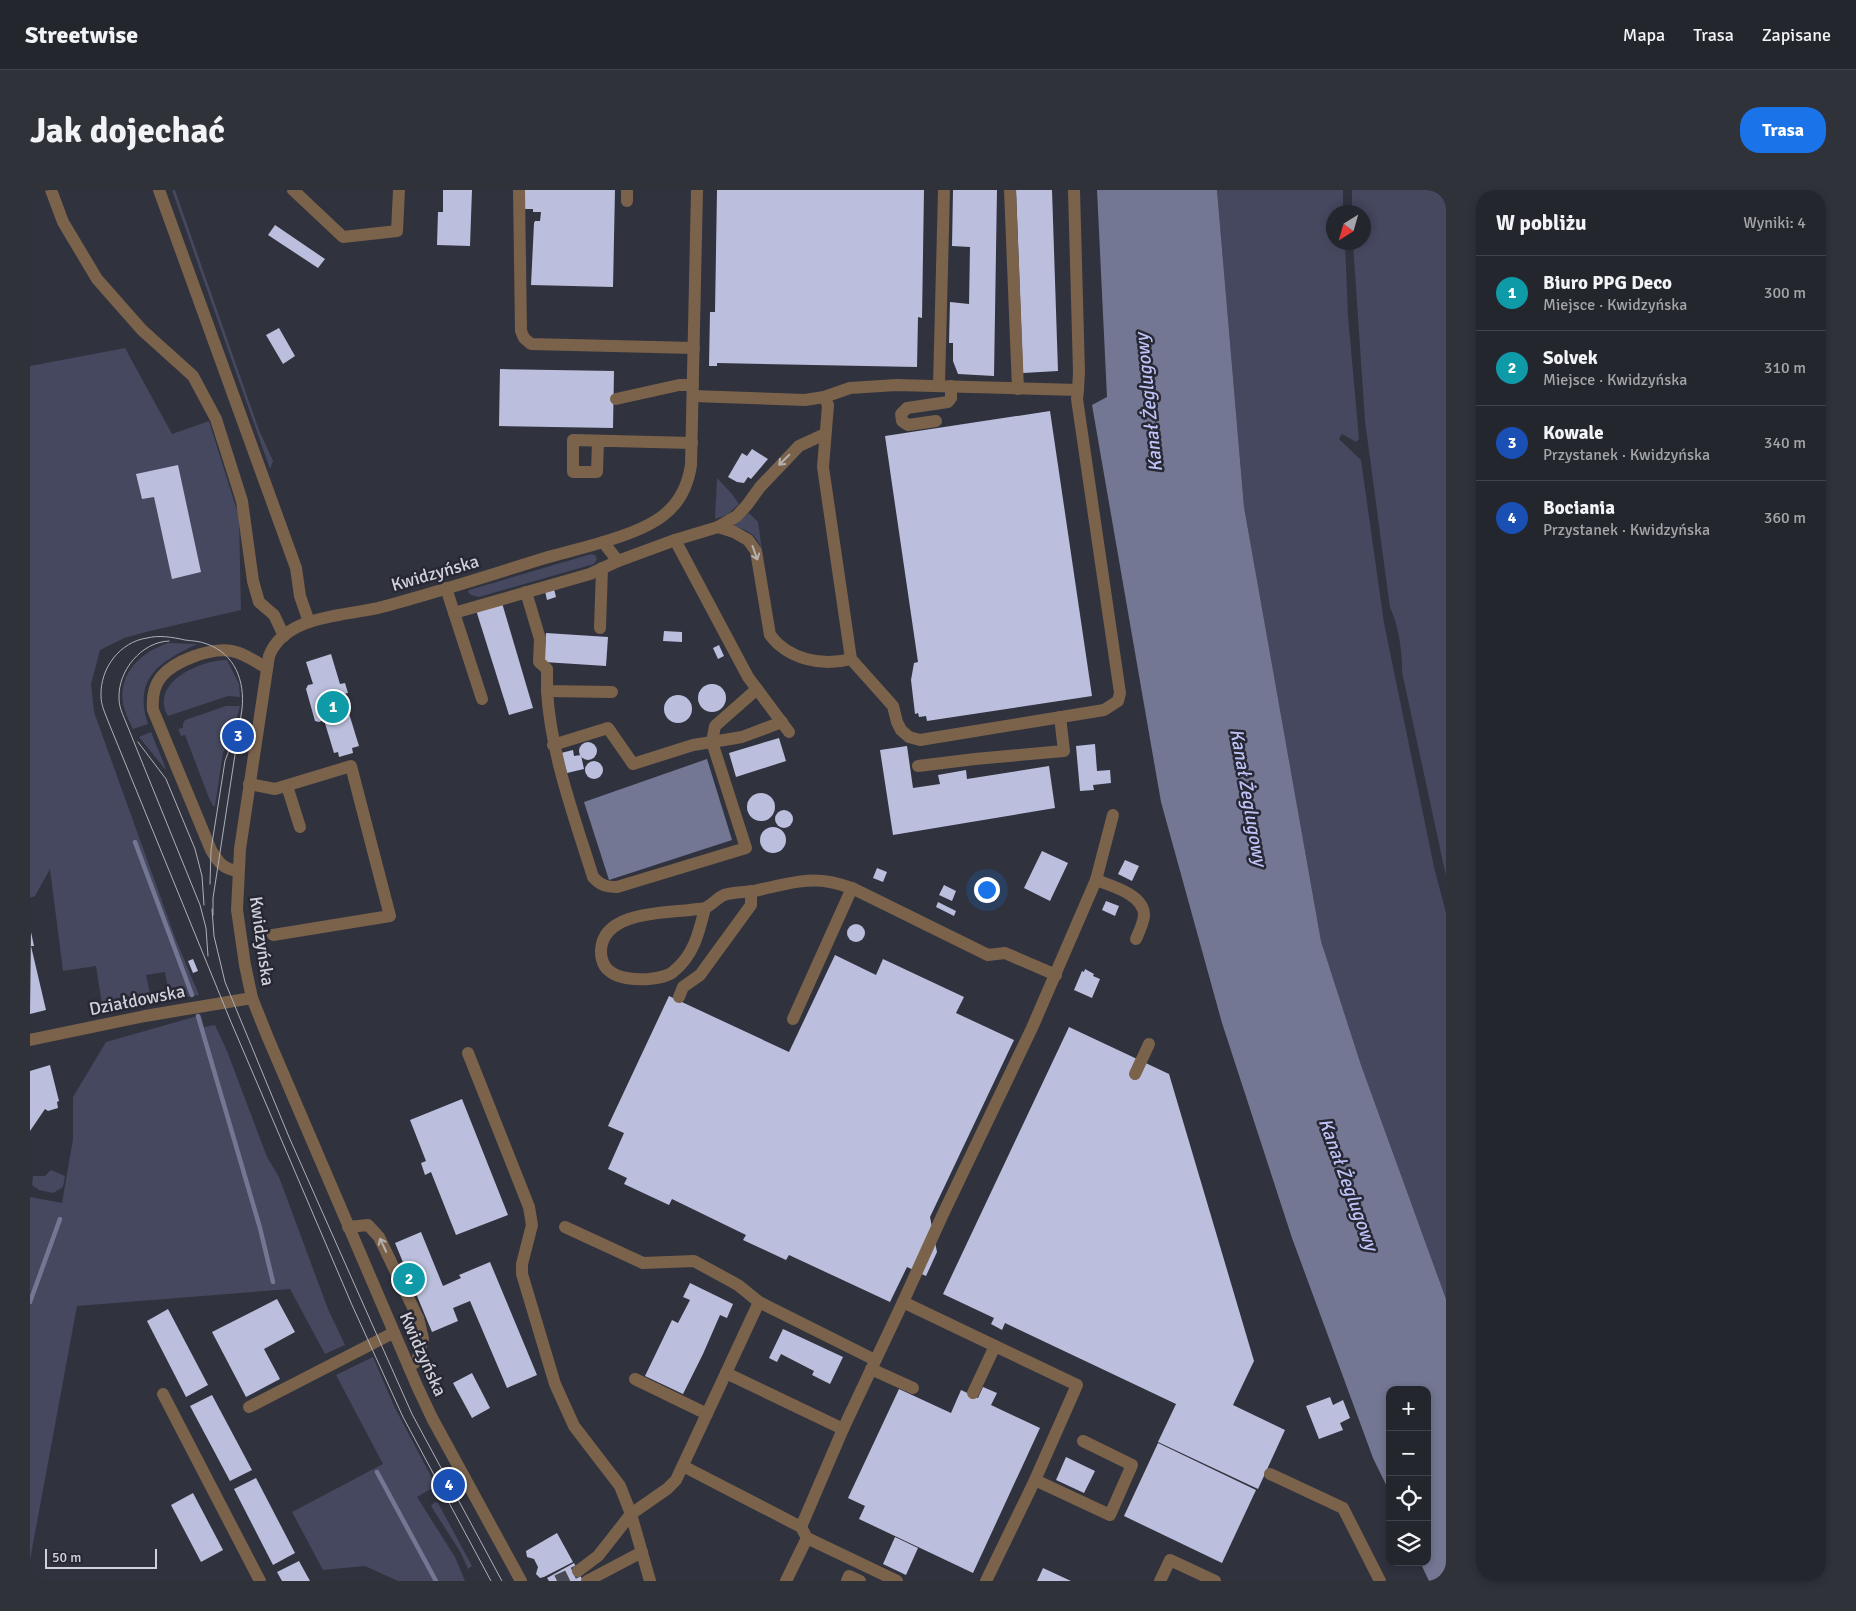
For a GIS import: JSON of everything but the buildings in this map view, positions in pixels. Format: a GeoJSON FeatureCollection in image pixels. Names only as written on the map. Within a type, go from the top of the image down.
{"type":"FeatureCollection","features":[{"type":"Feature","properties":{"kind":"street"},"geometry":{"type":"LineString","coordinates":[[51,190],[63,222],[97,279],[142,330],[193,376],[216,419],[242,501],[253,581],[259,602],[274,615],[284,636]]}},
{"type":"Feature","properties":{"kind":"street"},"geometry":{"type":"LineString","coordinates":[[159,190],[296,568],[300,596],[309,622]]}},
{"type":"Feature","properties":{"kind":"street"},"geometry":{"type":"LineString","coordinates":[[293,190],[343,237],[397,231],[399,190]]}},
{"type":"Feature","properties":{"kind":"street"},"geometry":{"type":"LineString","coordinates":[[519,190],[521,331],[524,338],[531,344],[694,348]]}},
{"type":"Feature","properties":{"kind":"street","name":"Kwidzyńska"},"geometry":{"type":"LineString","coordinates":[[521,1581],[432,1418],[393,1333],[252,998],[241,947],[238,910],[238,871],[249,784],[267,668],[272,649],[284,636],[309,622],[330,616],[377,608],[603,542],[648,526],[666,514],[682,495],[690,470],[692,443],[697,190]]}},
{"type":"Feature","properties":{"kind":"street"},"geometry":{"type":"LineString","coordinates":[[936,421],[908,425],[902,421],[901,414],[908,408],[948,402],[951,398],[945,385],[944,190]]}},
{"type":"Feature","properties":{"kind":"street"},"geometry":{"type":"LineString","coordinates":[[1010,190],[1018,389]]}},
{"type":"Feature","properties":{"kind":"street"},"geometry":{"type":"LineString","coordinates":[[824,397],[828,405],[823,467],[851,659],[893,706],[901,730],[909,737],[920,740],[1104,710],[1118,700],[1120,693],[1078,399],[1079,372],[1074,190]]}},
{"type":"Feature","properties":{"kind":"street"},"geometry":{"type":"LineString","coordinates":[[616,399],[679,385],[693,390],[805,400],[824,397],[850,388],[896,385],[1078,390]]}},
{"type":"Feature","properties":{"kind":"street"},"geometry":{"type":"LineString","coordinates":[[454,613],[590,574],[618,561],[675,540],[718,527],[741,513],[760,486],[799,446],[825,434]]}},
{"type":"Feature","properties":{"kind":"street"},"geometry":{"type":"LineString","coordinates":[[598,441],[692,443]]}},
{"type":"Feature","properties":{"kind":"street"},"geometry":{"type":"LineString","coordinates":[[718,527],[734,532],[748,540],[756,552],[770,635],[777,645],[791,654],[818,662],[851,659]]}},
{"type":"Feature","properties":{"kind":"street"},"geometry":{"type":"LineString","coordinates":[[554,745],[608,728],[633,764],[693,745],[742,737],[785,727],[748,677],[675,540]]}},
{"type":"Feature","properties":{"kind":"street"},"geometry":{"type":"LineString","coordinates":[[603,542],[618,561]]}},
{"type":"Feature","properties":{"kind":"street"},"geometry":{"type":"LineString","coordinates":[[600,628],[602,568]]}},
{"type":"Feature","properties":{"kind":"street"},"geometry":{"type":"LineString","coordinates":[[446,588],[482,699]]}},
{"type":"Feature","properties":{"kind":"street"},"geometry":{"type":"LineString","coordinates":[[526,592],[540,639],[540,662],[547,669],[548,717],[554,745],[592,877],[599,884],[618,887],[746,848],[712,742],[715,726],[757,689]]}},
{"type":"Feature","properties":{"kind":"street"},"geometry":{"type":"LineString","coordinates":[[238,871],[229,870],[219,863],[211,850],[153,710],[152,703],[156,686],[168,671],[204,652],[211,650],[232,651],[267,668]]}},
{"type":"Feature","properties":{"kind":"street"},"geometry":{"type":"LineString","coordinates":[[547,691],[612,692]]}},
{"type":"Feature","properties":{"kind":"street"},"geometry":{"type":"LineString","coordinates":[[918,766],[1064,751],[1060,717]]}},
{"type":"Feature","properties":{"kind":"street"},"geometry":{"type":"LineString","coordinates":[[249,784],[274,789],[351,766],[390,916],[273,935]]}},
{"type":"Feature","properties":{"kind":"street"},"geometry":{"type":"LineString","coordinates":[[287,786],[300,827]]}},
{"type":"Feature","properties":{"kind":"street"},"geometry":{"type":"LineString","coordinates":[[786,1581],[843,1429],[1056,975],[1096,880],[1114,815]]}},
{"type":"Feature","properties":{"kind":"street"},"geometry":{"type":"LineString","coordinates":[[1096,880],[1130,894],[1142,907],[1144,917],[1136,939]]}},
{"type":"Feature","properties":{"kind":"street"},"geometry":{"type":"LineString","coordinates":[[705,908],[698,937],[690,954],[672,974],[658,978],[630,980],[620,978],[609,970],[602,960],[603,939],[610,928],[624,920],[705,908],[724,896],[806,881],[829,882],[852,888],[988,955],[1005,953],[1056,975]]}},
{"type":"Feature","properties":{"kind":"street"},"geometry":{"type":"LineString","coordinates":[[793,1019],[852,888]]}},
{"type":"Feature","properties":{"kind":"street"},"geometry":{"type":"LineString","coordinates":[[679,997],[683,988],[700,975],[751,905],[751,891]]}},
{"type":"Feature","properties":{"kind":"street","name":"Działdowska"},"geometry":{"type":"LineString","coordinates":[[30,1040],[145,1016],[252,998]]}},
{"type":"Feature","properties":{"kind":"street"},"geometry":{"type":"LineString","coordinates":[[1135,1074],[1149,1044]]}},
{"type":"Feature","properties":{"kind":"street"},"geometry":{"type":"LineString","coordinates":[[468,1053],[529,1206],[532,1225],[522,1264],[522,1274],[555,1384],[574,1426],[620,1486],[631,1514],[650,1581]]}},
{"type":"Feature","properties":{"kind":"street"},"geometry":{"type":"LineString","coordinates":[[348,1227],[368,1225],[374,1230],[418,1318],[423,1339],[417,1361],[409,1367]]}},
{"type":"Feature","properties":{"kind":"street"},"geometry":{"type":"LineString","coordinates":[[565,1227],[643,1262],[694,1261],[738,1285],[760,1302],[913,1388]]}},
{"type":"Feature","properties":{"kind":"street"},"geometry":{"type":"LineString","coordinates":[[642,1552],[587,1581],[598,1556],[631,1514],[667,1489],[676,1480],[760,1302]]}},
{"type":"Feature","properties":{"kind":"street"},"geometry":{"type":"LineString","coordinates":[[903,1302],[1077,1384],[1035,1480],[986,1581]]}},
{"type":"Feature","properties":{"kind":"street"},"geometry":{"type":"LineString","coordinates":[[249,1407],[393,1333]]}},
{"type":"Feature","properties":{"kind":"street"},"geometry":{"type":"LineString","coordinates":[[973,1393],[995,1346]]}},
{"type":"Feature","properties":{"kind":"street"},"geometry":{"type":"LineString","coordinates":[[726,1373],[843,1429]]}},
{"type":"Feature","properties":{"kind":"street"},"geometry":{"type":"LineString","coordinates":[[635,1379],[706,1414]]}},
{"type":"Feature","properties":{"kind":"street"},"geometry":{"type":"LineString","coordinates":[[163,1394],[260,1581]]}},
{"type":"Feature","properties":{"kind":"street"},"geometry":{"type":"LineString","coordinates":[[1035,1480],[1110,1515],[1132,1465],[1083,1441]]}},
{"type":"Feature","properties":{"kind":"street"},"geometry":{"type":"LineString","coordinates":[[683,1466],[898,1581]]}},
{"type":"Feature","properties":{"kind":"street"},"geometry":{"type":"LineString","coordinates":[[1270,1474],[1343,1508],[1380,1581]]}},
{"type":"Feature","properties":{"kind":"street"},"geometry":{"type":"LineString","coordinates":[[578,1571],[598,1556]]}},
{"type":"Feature","properties":{"kind":"street"},"geometry":{"type":"LineString","coordinates":[[1160,1581],[1170,1560],[1215,1581]]}},
{"type":"Feature","properties":{"kind":"street"},"geometry":{"type":"LineString","coordinates":[[847,1581],[849,1576],[860,1581]]}},
{"type":"Feature","properties":{"kind":"shaded area"},"geometry":{"type":"Polygon","coordinates":[[[172,190],[175,190],[259,430],[273,461],[270,469],[172,190]]]}},
{"type":"Feature","properties":{"kind":"shaded area"},"geometry":{"type":"Polygon","coordinates":[[[1217,190],[1343,190],[1343,205],[1326,205],[1326,250],[1345,250],[1348,316],[1359,439],[1356,442],[1342,434],[1339,439],[1361,460],[1384,623],[1434,867],[1446,913],[1446,1299],[1361,1065],[1321,941],[1244,507],[1217,190]]]}},
{"type":"Feature","properties":{"kind":"shaded area"},"geometry":{"type":"Polygon","coordinates":[[[1352,190],[1446,190],[1446,876],[1402,672],[1398,630],[1390,608],[1365,421],[1353,250],[1371,250],[1371,205],[1352,205],[1352,190]]]}},
{"type":"Feature","properties":{"kind":"shaded area"},"geometry":{"type":"Polygon","coordinates":[[[125,348],[172,434],[209,421],[239,517],[241,610],[124,638],[100,650],[91,684],[94,712],[176,940],[199,995],[134,1005],[128,995],[115,1000],[108,1010],[103,1011],[96,966],[63,971],[50,869],[35,896],[30,898],[30,366],[125,348]],[[165,972],[146,975],[151,998],[169,995],[165,972]]]}},
{"type":"Feature","properties":{"kind":"shaded area"},"geometry":{"type":"Polygon","coordinates":[[[717,478],[739,504],[727,515],[715,519],[717,478]]]}},
{"type":"Feature","properties":{"kind":"shaded area"},"geometry":{"type":"Polygon","coordinates":[[[749,513],[758,522],[762,550],[757,540],[751,534],[733,526],[733,524],[749,513]]]}},
{"type":"Feature","properties":{"kind":"shaded area"},"geometry":{"type":"Polygon","coordinates":[[[591,554],[595,555],[597,559],[594,564],[479,597],[468,592],[469,590],[591,554]]]}},
{"type":"Feature","properties":{"kind":"shaded area"},"geometry":{"type":"Polygon","coordinates":[[[168,643],[197,644],[172,657],[153,673],[147,683],[144,694],[144,708],[148,724],[133,729],[122,699],[126,677],[139,660],[157,647],[168,643]]]}},
{"type":"Feature","properties":{"kind":"shaded area"},"geometry":{"type":"Polygon","coordinates":[[[227,660],[239,684],[240,697],[228,696],[168,716],[164,704],[166,693],[171,683],[181,675],[204,664],[227,660]]]}},
{"type":"Feature","properties":{"kind":"shaded area"},"geometry":{"type":"Polygon","coordinates":[[[226,706],[240,706],[223,753],[215,806],[213,806],[185,735],[181,736],[178,729],[183,728],[185,720],[226,706]]]}},
{"type":"Feature","properties":{"kind":"shaded area"},"geometry":{"type":"Polygon","coordinates":[[[151,732],[166,769],[139,737],[151,732]]]}},
{"type":"Feature","properties":{"kind":"shaded area"},"geometry":{"type":"Polygon","coordinates":[[[201,1015],[204,1027],[215,1025],[227,1051],[267,1157],[279,1177],[328,1309],[345,1345],[325,1354],[290,1289],[77,1306],[30,1560],[30,1197],[62,1203],[73,1139],[73,1097],[106,1042],[201,1015]]]}},
{"type":"Feature","properties":{"kind":"shaded area"},"geometry":{"type":"Polygon","coordinates":[[[51,1170],[65,1176],[63,1187],[53,1193],[39,1190],[32,1185],[33,1176],[45,1176],[51,1170]]]}},
{"type":"Feature","properties":{"kind":"shaded area"},"geometry":{"type":"Polygon","coordinates":[[[373,1357],[394,1406],[436,1486],[417,1497],[455,1557],[465,1581],[398,1581],[365,1566],[323,1570],[292,1512],[383,1464],[336,1375],[373,1357]]]}},
{"type":"Feature","properties":{"kind":"shaded area"},"geometry":{"type":"Polygon","coordinates":[[[435,1502],[438,1503],[472,1566],[468,1569],[461,1553],[431,1506],[435,1502]]]}},
{"type":"Feature","properties":{"kind":"water","name":"Kanał Żeglugowy"},"geometry":{"type":"Polygon","coordinates":[[[1097,190],[1217,190],[1244,507],[1321,941],[1361,1065],[1446,1299],[1446,1581],[1429,1581],[1422,1566],[1431,1566],[1431,1386],[1386,1386],[1386,1485],[1373,1458],[1292,1238],[1222,1023],[1161,802],[1092,405],[1107,397],[1097,190]]]}},
{"type":"Feature","properties":{"kind":"water"},"geometry":{"type":"Polygon","coordinates":[[[707,759],[732,840],[609,880],[584,802],[707,759]]]}},
{"type":"Feature","properties":{"kind":"waterway"},"geometry":{"type":"LineString","coordinates":[[135,842],[192,995]]}},
{"type":"Feature","properties":{"kind":"waterway"},"geometry":{"type":"LineString","coordinates":[[198,1016],[260,1228],[273,1282]]}},
{"type":"Feature","properties":{"kind":"waterway"},"geometry":{"type":"LineString","coordinates":[[30,1302],[60,1219]]}},
{"type":"Feature","properties":{"kind":"waterway"},"geometry":{"type":"LineString","coordinates":[[377,1472],[436,1581]]}},
{"type":"Feature","properties":{"kind":"tunnel"},"geometry":{"type":"LineString","coordinates":[[557,1581],[578,1571]]}},
{"type":"Feature","properties":{"kind":"tram line"},"geometry":{"type":"LineString","coordinates":[[213,915],[213,898],[242,709],[243,699],[240,679],[225,654],[207,644],[166,637],[137,640],[120,651],[108,666],[102,686],[101,699],[104,712],[231,1022],[352,1305],[403,1417],[491,1581]]}},
{"type":"Feature","properties":{"kind":"tram line"},"geometry":{"type":"LineString","coordinates":[[169,641],[149,647],[133,660],[122,678],[119,701],[200,905],[206,928],[208,956]]}},
{"type":"Feature","properties":{"kind":"tram line"},"geometry":{"type":"LineString","coordinates":[[210,884],[211,850],[225,761],[235,734]]}},
{"type":"Feature","properties":{"kind":"tram line"},"geometry":{"type":"LineString","coordinates":[[138,742],[166,779],[195,849],[202,876],[204,905]]}},
{"type":"Feature","properties":{"kind":"tram line"},"geometry":{"type":"LineString","coordinates":[[212,909],[214,936],[225,982],[289,1137],[412,1414],[502,1581]]}},
{"type":"Feature","properties":{"kind":"place","name":"Biuro PPG Deco"},"geometry":{"type":"Point","coordinates":[333,707]}},
{"type":"Feature","properties":{"kind":"place","name":"Kowale"},"geometry":{"type":"Point","coordinates":[238,736]}},
{"type":"Feature","properties":{"kind":"place","name":"Solvek"},"geometry":{"type":"Point","coordinates":[409,1279]}},
{"type":"Feature","properties":{"kind":"place","name":"Bociania"},"geometry":{"type":"Point","coordinates":[449,1485]}}]}
